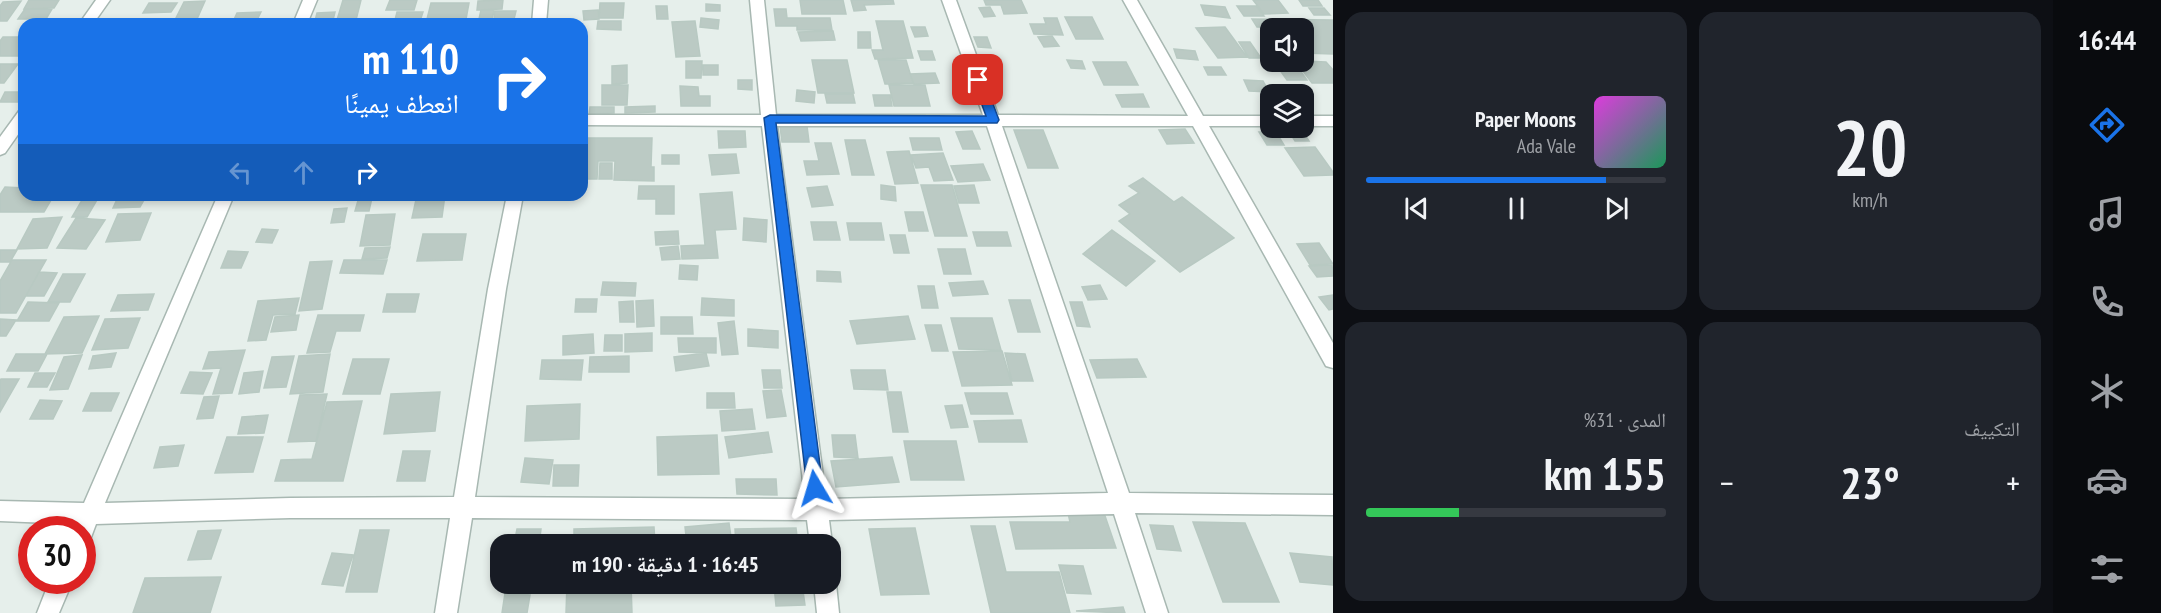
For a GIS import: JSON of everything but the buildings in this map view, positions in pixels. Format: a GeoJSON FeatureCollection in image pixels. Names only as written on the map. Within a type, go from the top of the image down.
{"type":"FeatureCollection","features":[{"type":"Feature","properties":{"kind":"street"},"geometry":{"type":"LineString","coordinates":[[90,18],[103,0]]}},
{"type":"Feature","properties":{"kind":"street"},"geometry":{"type":"LineString","coordinates":[[302,18],[310,0]]}},
{"type":"Feature","properties":{"kind":"street"},"geometry":{"type":"LineString","coordinates":[[540,18],[541,0]]}},
{"type":"Feature","properties":{"kind":"street"},"geometry":{"type":"LineString","coordinates":[[758,0],[820,534]]}},
{"type":"Feature","properties":{"kind":"street"},"geometry":{"type":"LineString","coordinates":[[949,0],[993,120],[1157,613]]}},
{"type":"Feature","properties":{"kind":"street"},"geometry":{"type":"LineString","coordinates":[[1130,0],[1333,360]]}},
{"type":"Feature","properties":{"kind":"street"},"geometry":{"type":"LineString","coordinates":[[588,120],[770,118],[1260,121]]}},
{"type":"Feature","properties":{"kind":"street"},"geometry":{"type":"LineString","coordinates":[[1314,121],[1333,121]]}},
{"type":"Feature","properties":{"kind":"street"},"geometry":{"type":"LineString","coordinates":[[0,124],[18,122]]}},
{"type":"Feature","properties":{"kind":"street"},"geometry":{"type":"LineString","coordinates":[[0,149],[18,126]]}},
{"type":"Feature","properties":{"kind":"street"},"geometry":{"type":"LineString","coordinates":[[89,516],[223,201]]}},
{"type":"Feature","properties":{"kind":"street"},"geometry":{"type":"LineString","coordinates":[[446,613],[497,289],[514,201]]}},
{"type":"Feature","properties":{"kind":"street"},"geometry":{"type":"LineString","coordinates":[[96,522],[290,508],[644,507],[818,510],[1122,503],[1333,505]]}},
{"type":"Feature","properties":{"kind":"street"},"geometry":{"type":"LineString","coordinates":[[0,511],[36,516]]}},
{"type":"Feature","properties":{"kind":"street"},"geometry":{"type":"LineString","coordinates":[[48,613],[56,594]]}},
{"type":"Feature","properties":{"kind":"street"},"geometry":{"type":"LineString","coordinates":[[826,594],[828,613]]}},
{"type":"Feature","properties":{"kind":"route"},"geometry":{"type":"LineString","coordinates":[[815,488],[770,118],[993,120],[978,80]]}}]}
